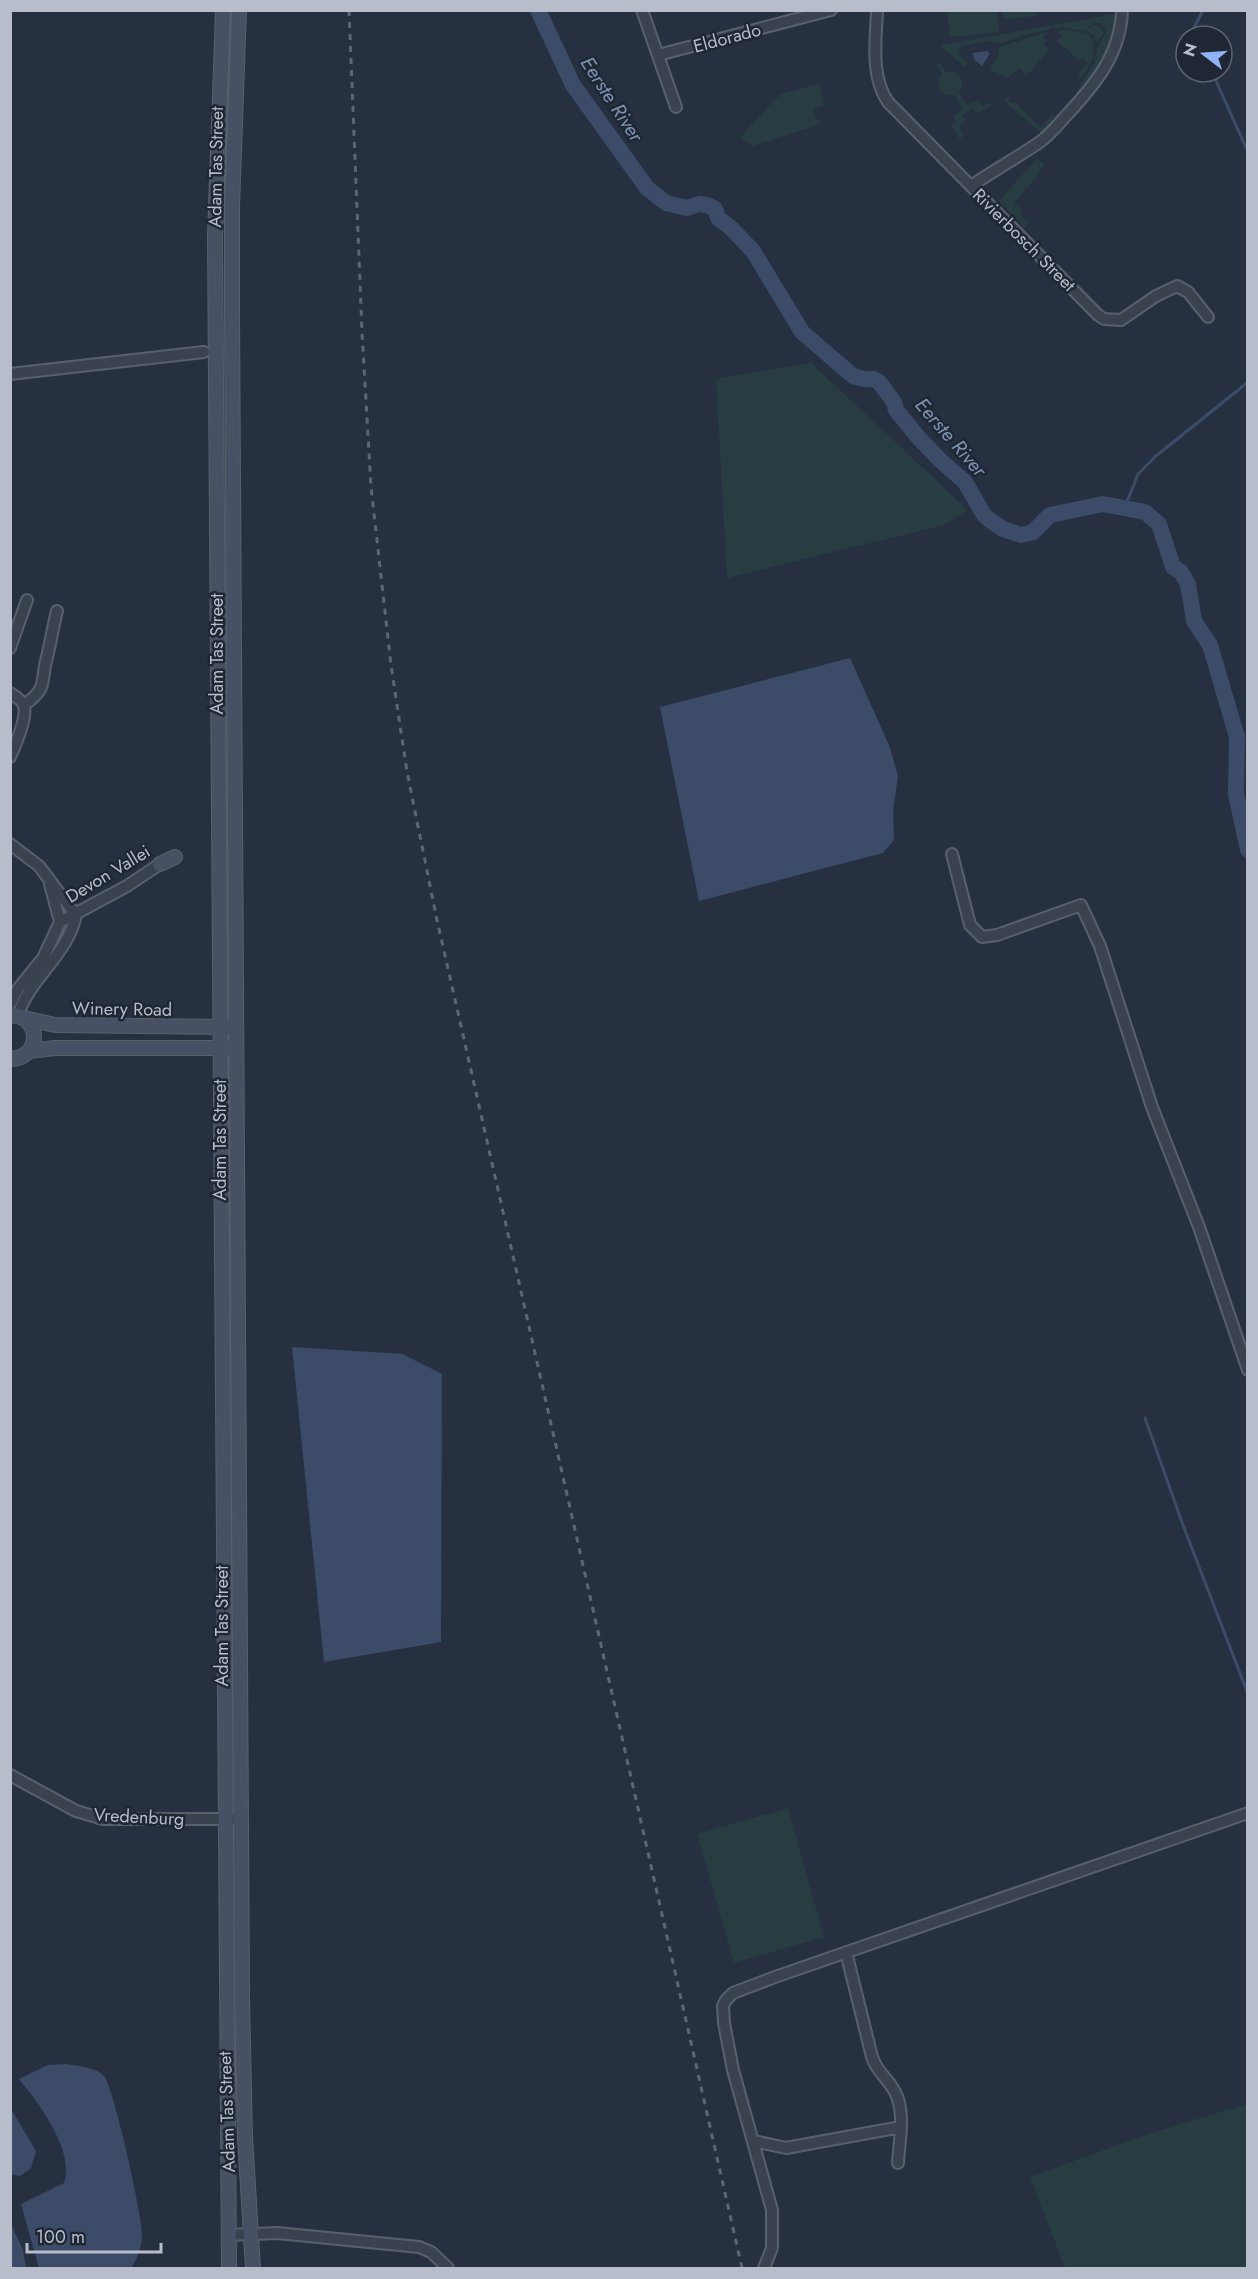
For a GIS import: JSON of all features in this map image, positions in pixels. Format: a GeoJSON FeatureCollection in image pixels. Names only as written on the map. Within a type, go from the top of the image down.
{"type":"FeatureCollection","features":[{"type":"Feature","properties":{"kind":"main road","name":"Adam Tas Street"},"geometry":{"type":"LineString","coordinates":[[223,10],[216,182],[215,342],[210,356],[221,1028],[229,2268]]}},
{"type":"Feature","properties":{"kind":"main road","name":"Adam Tas Street"},"geometry":{"type":"LineString","coordinates":[[239,10],[232,207],[232,340],[244,2126],[253,2268]]}},
{"type":"Feature","properties":{"kind":"main road","name":"Devon Vallei"},"geometry":{"type":"LineString","coordinates":[[160,864],[175,857]]}},
{"type":"Feature","properties":{"kind":"main road","name":"Winery Road"},"geometry":{"type":"LineString","coordinates":[[16,1013],[55,1026],[221,1028],[238,1026]]}},
{"type":"Feature","properties":{"kind":"main road"},"geometry":{"type":"LineString","coordinates":[[10,1059],[23,1056],[29,1051],[34,1037],[33,1030],[16,1013]]}},
{"type":"Feature","properties":{"kind":"main road"},"geometry":{"type":"LineString","coordinates":[[29,1051],[55,1048],[221,1049],[238,1047]]}},
{"type":"Feature","properties":{"kind":"street"},"geometry":{"type":"LineString","coordinates":[[642,10],[676,107]]}},
{"type":"Feature","properties":{"kind":"street","name":"Eldorado"},"geometry":{"type":"LineString","coordinates":[[658,55],[831,10]]}},
{"type":"Feature","properties":{"kind":"street","name":"Rivierbosch Street"},"geometry":{"type":"LineString","coordinates":[[877,10],[876,57],[879,82],[888,102],[1100,317],[1121,320],[1156,296],[1177,286],[1188,292],[1208,317]]}},
{"type":"Feature","properties":{"kind":"street"},"geometry":{"type":"LineString","coordinates":[[971,186],[1044,139],[1093,87],[1103,71],[1118,36],[1122,10]]}},
{"type":"Feature","properties":{"kind":"street"},"geometry":{"type":"LineString","coordinates":[[215,342],[232,340]]}},
{"type":"Feature","properties":{"kind":"street"},"geometry":{"type":"LineString","coordinates":[[10,374],[167,357],[233,358]]}},
{"type":"Feature","properties":{"kind":"street"},"geometry":{"type":"LineString","coordinates":[[10,648],[27,600]]}},
{"type":"Feature","properties":{"kind":"street"},"geometry":{"type":"LineString","coordinates":[[10,757],[19,736],[24,705],[34,698],[45,680],[46,660],[57,611]]}},
{"type":"Feature","properties":{"kind":"street"},"geometry":{"type":"LineString","coordinates":[[10,693],[24,705]]}},
{"type":"Feature","properties":{"kind":"street"},"geometry":{"type":"LineString","coordinates":[[10,844],[39,866],[76,915],[73,928],[64,946],[32,986],[16,1013]]}},
{"type":"Feature","properties":{"kind":"street"},"geometry":{"type":"LineString","coordinates":[[952,854],[970,925],[982,937],[998,935],[1081,905],[1100,946],[1152,1107],[1199,1227],[1248,1370]]}},
{"type":"Feature","properties":{"kind":"street","name":"Devon Vallei"},"geometry":{"type":"LineString","coordinates":[[60,922],[127,886],[160,864]]}},
{"type":"Feature","properties":{"kind":"street"},"geometry":{"type":"LineString","coordinates":[[16,1013],[18,989],[44,958],[60,922],[49,878]]}},
{"type":"Feature","properties":{"kind":"street","name":"Vredenburg"},"geometry":{"type":"LineString","coordinates":[[10,1776],[76,1811],[103,1819],[242,1819]]}},
{"type":"Feature","properties":{"kind":"street"},"geometry":{"type":"LineString","coordinates":[[764,2268],[771,2251],[773,2221],[754,2141],[733,2070],[724,2022],[724,2002],[733,1993],[1248,1813]]}},
{"type":"Feature","properties":{"kind":"street"},"geometry":{"type":"LineString","coordinates":[[846,1952],[872,2056],[879,2073],[896,2092],[901,2127],[898,2163]]}},
{"type":"Feature","properties":{"kind":"street"},"geometry":{"type":"LineString","coordinates":[[754,2141],[786,2148],[901,2127]]}},
{"type":"Feature","properties":{"kind":"street"},"geometry":{"type":"LineString","coordinates":[[228,2235],[277,2234],[419,2247],[431,2252],[448,2268]]}},
{"type":"Feature","properties":{"kind":"green space"},"geometry":{"type":"Polygon","coordinates":[[[955,10],[997,11],[999,32],[950,37],[947,12],[955,10]]]}},
{"type":"Feature","properties":{"kind":"green space"},"geometry":{"type":"Polygon","coordinates":[[[1002,11],[1035,11],[1036,16],[1003,19],[1002,11]]]}},
{"type":"Feature","properties":{"kind":"green space"},"geometry":{"type":"Polygon","coordinates":[[[1115,14],[1111,36],[1103,56],[1077,93],[1094,63],[1097,49],[1106,32],[1101,23],[1094,23],[1083,31],[1061,27],[1056,29],[1053,26],[1048,30],[1003,43],[986,41],[961,47],[958,54],[968,63],[965,67],[940,45],[1115,14]]]}},
{"type":"Feature","properties":{"kind":"green space"},"geometry":{"type":"Polygon","coordinates":[[[1095,25],[1102,28],[1104,32],[1096,44],[1093,35],[1085,30],[1095,25]]]}},
{"type":"Feature","properties":{"kind":"green space"},"geometry":{"type":"Polygon","coordinates":[[[1060,29],[1087,33],[1093,40],[1094,57],[1081,79],[1078,74],[1087,63],[1082,58],[1079,60],[1057,41],[1062,35],[1058,31],[1060,29]]]}},
{"type":"Feature","properties":{"kind":"green space"},"geometry":{"type":"Polygon","coordinates":[[[1047,32],[1043,37],[1046,41],[1044,44],[1050,49],[1027,75],[1019,68],[1008,78],[991,70],[990,66],[998,57],[999,47],[1047,32]]]}},
{"type":"Feature","properties":{"kind":"green space"},"geometry":{"type":"Polygon","coordinates":[[[940,63],[946,72],[955,72],[960,77],[962,87],[959,93],[967,106],[978,100],[982,107],[990,102],[992,105],[977,114],[973,108],[962,115],[965,121],[959,125],[964,136],[959,139],[951,125],[957,122],[953,116],[963,109],[955,95],[945,95],[939,88],[938,83],[942,74],[936,65],[940,63]]]}},
{"type":"Feature","properties":{"kind":"green space"},"geometry":{"type":"Polygon","coordinates":[[[819,84],[824,105],[813,109],[815,119],[820,119],[821,124],[752,146],[741,138],[781,94],[819,84]]]}},
{"type":"Feature","properties":{"kind":"green space"},"geometry":{"type":"Polygon","coordinates":[[[1009,96],[1010,102],[1017,104],[1041,127],[1053,114],[1056,117],[1041,133],[1004,101],[1009,96]]]}},
{"type":"Feature","properties":{"kind":"green space"},"geometry":{"type":"Polygon","coordinates":[[[1037,158],[1045,165],[1014,203],[1023,211],[1020,215],[1029,223],[1025,228],[999,201],[1037,158]]]}},
{"type":"Feature","properties":{"kind":"green space"},"geometry":{"type":"Polygon","coordinates":[[[811,363],[968,510],[944,525],[727,578],[716,379],[811,363]]]}},
{"type":"Feature","properties":{"kind":"green space"},"geometry":{"type":"Polygon","coordinates":[[[788,1808],[824,1937],[734,1963],[697,1834],[788,1808]]]}},
{"type":"Feature","properties":{"kind":"green space"},"geometry":{"type":"Polygon","coordinates":[[[1247,2104],[1247,2268],[1065,2268],[1030,2177],[1148,2134],[1247,2104]]]}},
{"type":"Feature","properties":{"kind":"water"},"geometry":{"type":"Polygon","coordinates":[[[987,51],[990,53],[982,66],[974,59],[973,53],[987,51]]]}},
{"type":"Feature","properties":{"kind":"water"},"geometry":{"type":"Polygon","coordinates":[[[850,658],[889,745],[898,776],[893,812],[894,840],[883,853],[699,901],[660,707],[850,658]]]}},
{"type":"Feature","properties":{"kind":"water"},"geometry":{"type":"Polygon","coordinates":[[[292,1347],[402,1354],[442,1374],[441,1642],[324,1662],[292,1347]]]}},
{"type":"Feature","properties":{"kind":"water"},"geometry":{"type":"Polygon","coordinates":[[[65,2064],[86,2067],[100,2073],[109,2086],[127,2152],[141,2222],[140,2248],[131,2268],[39,2268],[21,2204],[64,2183],[66,2170],[60,2142],[53,2128],[19,2079],[48,2065],[65,2064]]]}},
{"type":"Feature","properties":{"kind":"water"},"geometry":{"type":"Polygon","coordinates":[[[11,2109],[36,2151],[31,2168],[20,2176],[11,2174],[11,2109]]]}},
{"type":"Feature","properties":{"kind":"water"},"geometry":{"type":"Polygon","coordinates":[[[10,2222],[23,2250],[26,2268],[11,2268],[10,2222]]]}},
{"type":"Feature","properties":{"kind":"waterway","name":"Eerste River"},"geometry":{"type":"LineString","coordinates":[[538,10],[573,85],[647,188],[666,203],[687,208],[699,204],[715,209],[718,218],[753,251],[802,332],[853,376],[879,382],[894,402],[896,410],[918,437],[965,482],[984,515],[991,521],[1003,529],[1021,535],[1033,532],[1050,515],[1103,504],[1145,512],[1159,524],[1173,567],[1181,572],[1188,584],[1194,621],[1210,645],[1237,737],[1236,794],[1248,850]]}},
{"type":"Feature","properties":{"kind":"waterway"},"geometry":{"type":"LineString","coordinates":[[1196,24],[1203,10]]}},
{"type":"Feature","properties":{"kind":"waterway"},"geometry":{"type":"LineString","coordinates":[[1217,84],[1248,152]]}},
{"type":"Feature","properties":{"kind":"waterway"},"geometry":{"type":"LineString","coordinates":[[1125,507],[1138,474],[1156,456],[1248,382]]}},
{"type":"Feature","properties":{"kind":"waterway"},"geometry":{"type":"LineString","coordinates":[[1145,1418],[1183,1525],[1248,1694]]}},
{"type":"Feature","properties":{"kind":"railway"},"geometry":{"type":"LineString","coordinates":[[349,10],[362,332],[371,487],[391,665],[407,772],[437,920],[742,2268]]}}]}
